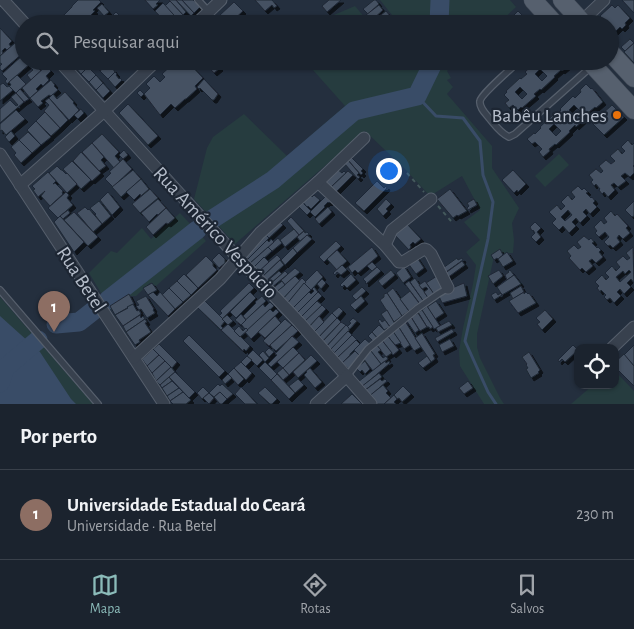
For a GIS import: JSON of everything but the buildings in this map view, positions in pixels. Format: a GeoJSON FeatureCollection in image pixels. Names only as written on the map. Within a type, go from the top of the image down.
{"type":"FeatureCollection","features":[{"type":"Feature","properties":{"kind":"main road"},"geometry":{"type":"LineString","coordinates":[[533,0],[547,15]]}},
{"type":"Feature","properties":{"kind":"main road"},"geometry":{"type":"LineString","coordinates":[[562,0],[576,15]]}},
{"type":"Feature","properties":{"kind":"main road"},"geometry":{"type":"LineString","coordinates":[[619,62],[634,78]]}},
{"type":"Feature","properties":{"kind":"main road"},"geometry":{"type":"LineString","coordinates":[[597,70],[634,110]]}},
{"type":"Feature","properties":{"kind":"street"},"geometry":{"type":"LineString","coordinates":[[3,0],[17,15]]}},
{"type":"Feature","properties":{"kind":"street"},"geometry":{"type":"LineString","coordinates":[[206,15],[221,0]]}},
{"type":"Feature","properties":{"kind":"street"},"geometry":{"type":"LineString","coordinates":[[590,15],[604,0]]}},
{"type":"Feature","properties":{"kind":"street","name":"Rua Américo Vespúcio"},"geometry":{"type":"LineString","coordinates":[[67,70],[238,258],[299,322],[371,404]]}},
{"type":"Feature","properties":{"kind":"street"},"geometry":{"type":"LineString","coordinates":[[20,185],[104,111],[147,70]]}},
{"type":"Feature","properties":{"kind":"street"},"geometry":{"type":"LineString","coordinates":[[134,358],[220,279],[260,233],[364,138]]}},
{"type":"Feature","properties":{"kind":"street","name":"Rua Betel"},"geometry":{"type":"LineString","coordinates":[[0,154],[164,404]]}},
{"type":"Feature","properties":{"kind":"street"},"geometry":{"type":"LineString","coordinates":[[318,182],[385,245],[398,261],[403,262],[424,249],[427,250],[431,254],[448,288]]}},
{"type":"Feature","properties":{"kind":"street"},"geometry":{"type":"LineString","coordinates":[[385,245],[392,230],[431,199]]}},
{"type":"Feature","properties":{"kind":"street"},"geometry":{"type":"LineString","coordinates":[[616,344],[634,327]]}},
{"type":"Feature","properties":{"kind":"street"},"geometry":{"type":"LineString","coordinates":[[316,404],[347,376]]}},
{"type":"Feature","properties":{"kind":"lane"},"geometry":{"type":"LineString","coordinates":[[198,0],[209,12]]}},
{"type":"Feature","properties":{"kind":"lane"},"geometry":{"type":"LineString","coordinates":[[509,70],[481,97],[480,103],[501,132],[509,136],[515,134],[584,70]]}},
{"type":"Feature","properties":{"kind":"lane"},"geometry":{"type":"LineString","coordinates":[[347,376],[368,349],[418,308],[448,288]]}},
{"type":"Feature","properties":{"kind":"lane"},"geometry":{"type":"LineString","coordinates":[[0,290],[98,404]]}},
{"type":"Feature","properties":{"kind":"green space"},"geometry":{"type":"Polygon","coordinates":[[[380,0],[510,0],[516,7],[508,15],[392,15],[380,0]]]}},
{"type":"Feature","properties":{"kind":"green space"},"geometry":{"type":"Polygon","coordinates":[[[355,6],[362,15],[334,15],[355,6]]]}},
{"type":"Feature","properties":{"kind":"green space"},"geometry":{"type":"Polygon","coordinates":[[[313,70],[448,70],[451,78],[447,80],[453,87],[447,94],[492,146],[492,168],[519,208],[512,223],[513,253],[496,253],[493,261],[477,334],[477,347],[480,358],[504,404],[484,404],[460,366],[459,351],[476,265],[466,252],[480,240],[464,222],[480,210],[462,176],[430,196],[365,131],[235,244],[194,199],[207,148],[213,137],[244,114],[287,156],[345,106],[313,70]]]}},
{"type":"Feature","properties":{"kind":"green space"},"geometry":{"type":"Polygon","coordinates":[[[559,154],[569,165],[545,187],[535,176],[559,154]]]}},
{"type":"Feature","properties":{"kind":"green space"},"geometry":{"type":"Polygon","coordinates":[[[180,213],[206,241],[156,286],[150,283],[136,296],[125,296],[109,306],[89,273],[111,251],[117,253],[142,228],[151,239],[180,213]]]}},
{"type":"Feature","properties":{"kind":"green space"},"geometry":{"type":"Polygon","coordinates":[[[0,297],[93,404],[0,404],[0,297]]]}},
{"type":"Feature","properties":{"kind":"green space"},"geometry":{"type":"Polygon","coordinates":[[[619,375],[634,391],[634,404],[571,404],[588,389],[619,389],[619,375]]]}},
{"type":"Feature","properties":{"kind":"water"},"geometry":{"type":"Polygon","coordinates":[[[0,316],[40,352],[76,404],[0,404],[0,316]]]}},
{"type":"Feature","properties":{"kind":"waterway"},"geometry":{"type":"LineString","coordinates":[[439,15],[440,0]]}},
{"type":"Feature","properties":{"kind":"waterway"},"geometry":{"type":"LineString","coordinates":[[211,220],[273,180],[354,111],[417,96],[430,70]]}},
{"type":"Feature","properties":{"kind":"waterway"},"geometry":{"type":"LineString","coordinates":[[417,96],[436,116],[463,118],[480,141],[483,175],[493,202],[488,239],[465,341],[488,392],[496,404]]}},
{"type":"Feature","properties":{"kind":"waterway"},"geometry":{"type":"LineString","coordinates":[[108,300],[197,230]]}},
{"type":"Feature","properties":{"kind":"waterway"},"geometry":{"type":"LineString","coordinates":[[56,324],[79,322],[93,311]]}},
{"type":"Feature","properties":{"kind":"waterway"},"geometry":{"type":"LineString","coordinates":[[0,383],[5,368],[38,340]]}},
{"type":"Feature","properties":{"kind":"place","name":"Babêu Lanches"},"geometry":{"type":"Point","coordinates":[617,115]}},
{"type":"Feature","properties":{"kind":"place","name":"Universidade Estadual do Ceará"},"geometry":{"type":"Point","coordinates":[54,332]}}]}
